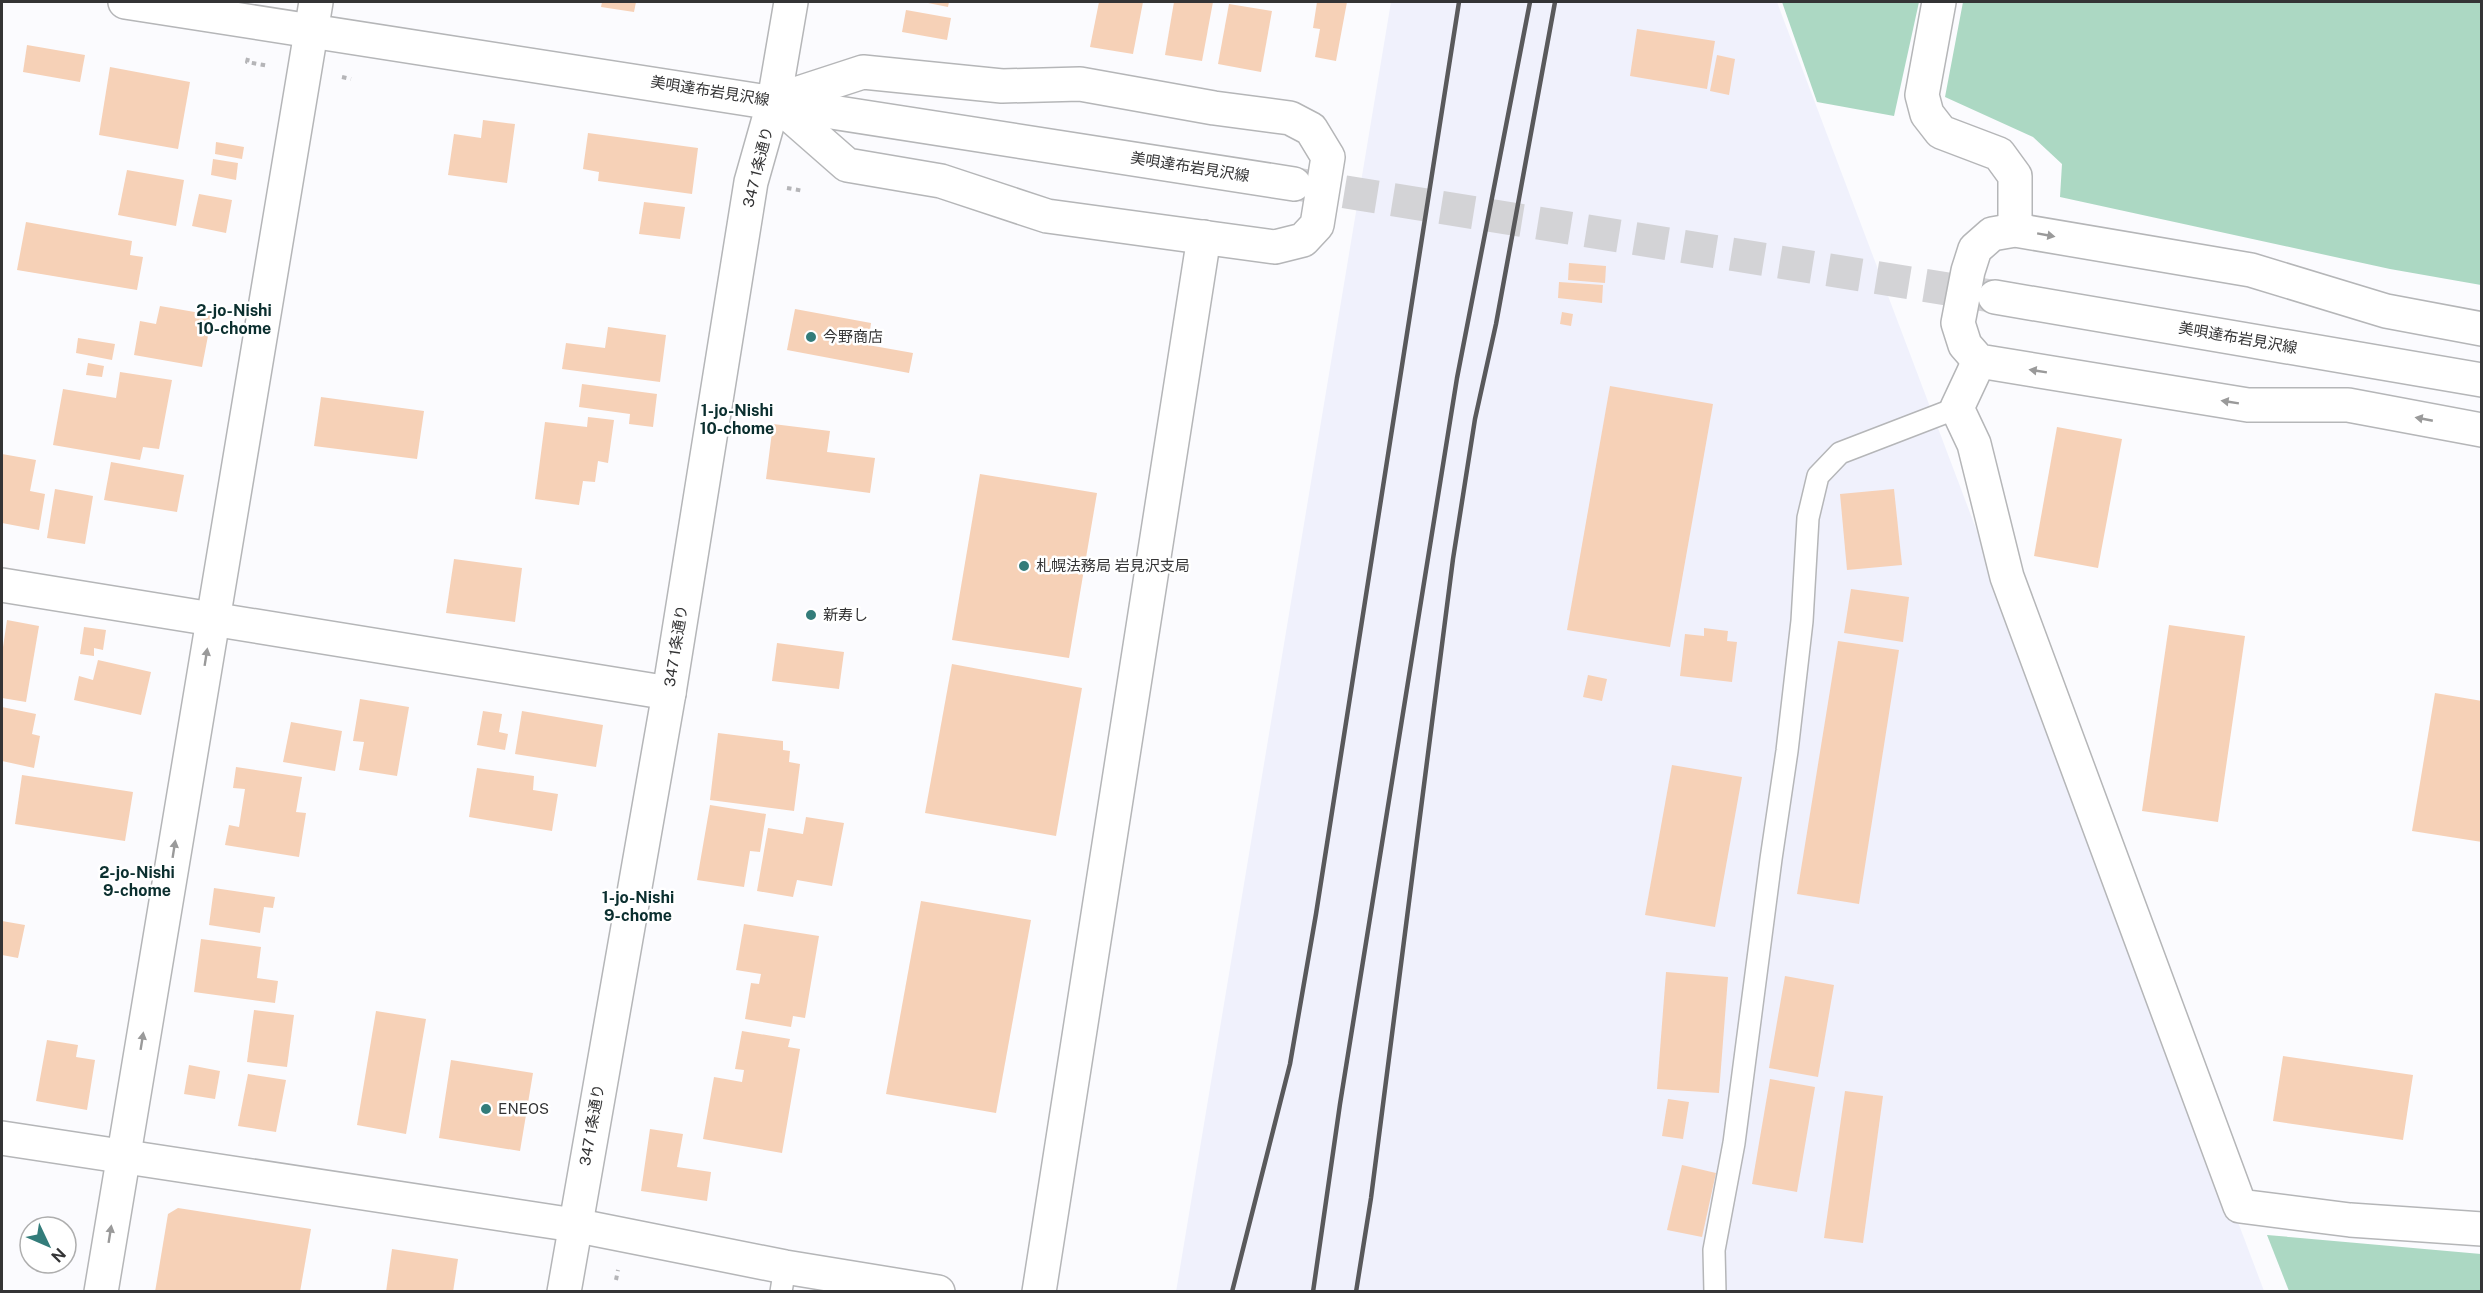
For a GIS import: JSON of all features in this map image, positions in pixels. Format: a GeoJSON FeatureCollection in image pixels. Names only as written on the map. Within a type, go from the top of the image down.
{"type":"FeatureCollection","features":[{"type":"Feature","properties":{"kind":"street","name":"美唄達布岩見沢線"},"geometry":{"type":"LineString","coordinates":[[125,2],[313,17],[774,101],[1294,184]]}},
{"type":"Feature","properties":{"kind":"street","name":"347 1条通り"},"geometry":{"type":"LineString","coordinates":[[564,1292],[669,693],[751,182],[774,101],[792,2]]}},
{"type":"Feature","properties":{"kind":"street"},"geometry":{"type":"LineString","coordinates":[[1939,2],[1922,95],[1927,114],[1941,132],[1999,154],[2015,176],[2015,230]]}},
{"type":"Feature","properties":{"kind":"street"},"geometry":{"type":"LineString","coordinates":[[100,1292],[313,17]]}},
{"type":"Feature","properties":{"kind":"street"},"geometry":{"type":"LineString","coordinates":[[862,72],[1002,86],[1080,84],[1214,108],[1290,118],[1311,129],[1328,157],[1317,225],[1303,240],[1275,247],[1047,216],[941,181],[847,165],[774,101],[862,72]]}},
{"type":"Feature","properties":{"kind":"street"},"geometry":{"type":"LineString","coordinates":[[2481,329],[2386,311],[2251,270],[2015,230],[1992,234],[1975,249],[1968,271],[1958,323],[1965,345],[1979,362],[2240,404],[2348,405],[2481,430]]}},
{"type":"Feature","properties":{"kind":"street"},"geometry":{"type":"LineString","coordinates":[[1039,1292],[1204,237]]}},
{"type":"Feature","properties":{"kind":"street","name":"美唄達布岩見沢線"},"geometry":{"type":"LineString","coordinates":[[1995,297],[2481,380]]}},
{"type":"Feature","properties":{"kind":"street"},"geometry":{"type":"LineString","coordinates":[[1979,362],[1957,408],[1974,444],[2007,577],[2240,1206],[2350,1220],[2481,1229]]}},
{"type":"Feature","properties":{"kind":"street"},"geometry":{"type":"LineString","coordinates":[[2,585],[669,693]]}},
{"type":"Feature","properties":{"kind":"street"},"geometry":{"type":"LineString","coordinates":[[2,1138],[574,1225],[783,1279],[938,1292]]}},
{"type":"Feature","properties":{"kind":"lane"},"geometry":{"type":"LineString","coordinates":[[1715,1292],[1714,1250],[1734,1143],[1787,751],[1802,621],[1808,518],[1818,476],[1839,453],[1957,408]]}},
{"type":"Feature","properties":{"kind":"shaded area"},"geometry":{"type":"Polygon","coordinates":[[[1391,2],[1777,2],[2264,1291],[1176,1292],[1391,2]]]}},
{"type":"Feature","properties":{"kind":"green space"},"geometry":{"type":"Polygon","coordinates":[[[1782,2],[1919,2],[1894,116],[1817,102],[1782,2]]]}},
{"type":"Feature","properties":{"kind":"green space"},"geometry":{"type":"Polygon","coordinates":[[[1963,2],[2481,2],[2481,285],[2390,269],[2060,197],[2062,164],[2033,137],[1945,97],[1963,2]]]}},
{"type":"Feature","properties":{"kind":"green space"},"geometry":{"type":"Polygon","coordinates":[[[2267,1235],[2481,1254],[2481,1291],[2289,1291],[2267,1235]]]}},
{"type":"Feature","properties":{"kind":"building"},"geometry":{"type":"Polygon","coordinates":[[[602,2],[636,2],[634,12],[601,7],[602,2]]]}},
{"type":"Feature","properties":{"kind":"building"},"geometry":{"type":"Polygon","coordinates":[[[923,2],[949,2],[948,7],[923,2]]]}},
{"type":"Feature","properties":{"kind":"building"},"geometry":{"type":"Polygon","coordinates":[[[1099,2],[1143,2],[1133,54],[1090,47],[1099,2]]]}},
{"type":"Feature","properties":{"kind":"building"},"geometry":{"type":"Polygon","coordinates":[[[1174,2],[1213,2],[1202,61],[1165,55],[1174,2]]]}},
{"type":"Feature","properties":{"kind":"building"},"geometry":{"type":"Polygon","coordinates":[[[1317,2],[1347,2],[1336,61],[1315,57],[1320,29],[1313,28],[1317,2]]]}},
{"type":"Feature","properties":{"kind":"building"},"geometry":{"type":"Polygon","coordinates":[[[1229,4],[1272,11],[1261,72],[1218,64],[1229,4]]]}},
{"type":"Feature","properties":{"kind":"building"},"geometry":{"type":"Polygon","coordinates":[[[906,10],[951,18],[947,40],[902,32],[906,10]]]}},
{"type":"Feature","properties":{"kind":"building"},"geometry":{"type":"Polygon","coordinates":[[[1637,29],[1715,41],[1707,89],[1630,76],[1637,29]]]}},
{"type":"Feature","properties":{"kind":"building"},"geometry":{"type":"Polygon","coordinates":[[[27,45],[85,55],[80,82],[23,72],[27,45]]]}},
{"type":"Feature","properties":{"kind":"building"},"geometry":{"type":"Polygon","coordinates":[[[1717,55],[1735,59],[1729,95],[1710,91],[1717,55]]]}},
{"type":"Feature","properties":{"kind":"building"},"geometry":{"type":"Polygon","coordinates":[[[110,67],[190,82],[178,149],[99,135],[110,67]]]}},
{"type":"Feature","properties":{"kind":"building"},"geometry":{"type":"Polygon","coordinates":[[[483,120],[515,124],[507,183],[448,175],[454,134],[481,138],[483,120]]]}},
{"type":"Feature","properties":{"kind":"building"},"geometry":{"type":"Polygon","coordinates":[[[588,133],[698,148],[692,194],[598,181],[599,172],[583,169],[588,133]]]}},
{"type":"Feature","properties":{"kind":"building"},"geometry":{"type":"Polygon","coordinates":[[[216,142],[244,147],[242,159],[215,154],[216,142]]]}},
{"type":"Feature","properties":{"kind":"building"},"geometry":{"type":"Polygon","coordinates":[[[213,159],[238,163],[236,180],[211,175],[213,159]]]}},
{"type":"Feature","properties":{"kind":"building"},"geometry":{"type":"Polygon","coordinates":[[[127,170],[184,180],[176,226],[118,215],[127,170]]]}},
{"type":"Feature","properties":{"kind":"building"},"geometry":{"type":"Polygon","coordinates":[[[199,194],[232,200],[226,233],[192,226],[199,194]]]}},
{"type":"Feature","properties":{"kind":"building"},"geometry":{"type":"Polygon","coordinates":[[[644,202],[685,207],[680,239],[639,234],[644,202]]]}},
{"type":"Feature","properties":{"kind":"building"},"geometry":{"type":"Polygon","coordinates":[[[26,222],[132,241],[130,255],[143,257],[137,290],[17,270],[26,222]]]}},
{"type":"Feature","properties":{"kind":"building"},"geometry":{"type":"Polygon","coordinates":[[[1569,263],[1606,266],[1605,283],[1568,280],[1569,263]]]}},
{"type":"Feature","properties":{"kind":"building"},"geometry":{"type":"Polygon","coordinates":[[[1559,282],[1603,285],[1602,303],[1558,298],[1559,282]]]}},
{"type":"Feature","properties":{"kind":"building"},"geometry":{"type":"Polygon","coordinates":[[[160,306],[212,315],[202,367],[134,355],[140,321],[156,324],[160,306]]]}},
{"type":"Feature","properties":{"kind":"building"},"geometry":{"type":"Polygon","coordinates":[[[795,309],[871,323],[868,345],[913,353],[909,373],[787,350],[795,309]]]}},
{"type":"Feature","properties":{"kind":"building"},"geometry":{"type":"Polygon","coordinates":[[[1562,312],[1573,314],[1571,326],[1560,324],[1562,312]]]}},
{"type":"Feature","properties":{"kind":"building"},"geometry":{"type":"Polygon","coordinates":[[[608,327],[666,335],[660,382],[562,369],[566,343],[605,348],[608,327]]]}},
{"type":"Feature","properties":{"kind":"building"},"geometry":{"type":"Polygon","coordinates":[[[78,338],[115,344],[112,360],[76,353],[78,338]]]}},
{"type":"Feature","properties":{"kind":"building"},"geometry":{"type":"Polygon","coordinates":[[[88,363],[104,366],[102,377],[86,375],[88,363]]]}},
{"type":"Feature","properties":{"kind":"building"},"geometry":{"type":"Polygon","coordinates":[[[120,372],[172,380],[159,449],[143,447],[140,460],[53,445],[63,389],[116,398],[120,372]]]}},
{"type":"Feature","properties":{"kind":"building"},"geometry":{"type":"Polygon","coordinates":[[[582,384],[657,394],[653,427],[629,424],[630,414],[579,407],[582,384]]]}},
{"type":"Feature","properties":{"kind":"building"},"geometry":{"type":"Polygon","coordinates":[[[1610,386],[1713,404],[1670,647],[1567,630],[1610,386]]]}},
{"type":"Feature","properties":{"kind":"building"},"geometry":{"type":"Polygon","coordinates":[[[321,397],[424,411],[417,459],[314,446],[321,397]]]}},
{"type":"Feature","properties":{"kind":"building"},"geometry":{"type":"Polygon","coordinates":[[[588,417],[614,420],[608,463],[598,461],[595,482],[583,481],[579,505],[535,499],[545,422],[587,427],[588,417]]]}},
{"type":"Feature","properties":{"kind":"building"},"geometry":{"type":"Polygon","coordinates":[[[773,424],[830,431],[827,452],[875,458],[870,493],[766,479],[773,424]]]}},
{"type":"Feature","properties":{"kind":"building"},"geometry":{"type":"Polygon","coordinates":[[[2057,427],[2122,439],[2098,568],[2034,556],[2057,427]]]}},
{"type":"Feature","properties":{"kind":"building"},"geometry":{"type":"Polygon","coordinates":[[[2,454],[36,460],[30,491],[45,494],[39,530],[2,523],[2,454]]]}},
{"type":"Feature","properties":{"kind":"building"},"geometry":{"type":"Polygon","coordinates":[[[111,462],[184,475],[177,512],[104,500],[111,462]]]}},
{"type":"Feature","properties":{"kind":"building","name":"札幌法務局 岩見沢支局"},"geometry":{"type":"Polygon","coordinates":[[[980,474],[1097,493],[1069,658],[952,640],[980,474]]]}},
{"type":"Feature","properties":{"kind":"building"},"geometry":{"type":"Polygon","coordinates":[[[55,489],[93,496],[85,544],[47,538],[55,489]]]}},
{"type":"Feature","properties":{"kind":"building"},"geometry":{"type":"Polygon","coordinates":[[[1894,489],[1902,565],[1847,570],[1840,494],[1894,489]]]}},
{"type":"Feature","properties":{"kind":"building"},"geometry":{"type":"Polygon","coordinates":[[[454,559],[522,568],[515,622],[446,613],[454,559]]]}},
{"type":"Feature","properties":{"kind":"building"},"geometry":{"type":"Polygon","coordinates":[[[1851,589],[1909,597],[1903,642],[1844,633],[1851,589]]]}},
{"type":"Feature","properties":{"kind":"building"},"geometry":{"type":"Polygon","coordinates":[[[7,620],[39,626],[26,702],[2,698],[2,654],[7,620]]]}},
{"type":"Feature","properties":{"kind":"building"},"geometry":{"type":"Polygon","coordinates":[[[2169,625],[2245,636],[2218,822],[2142,811],[2169,625]]]}},
{"type":"Feature","properties":{"kind":"building"},"geometry":{"type":"Polygon","coordinates":[[[84,627],[106,630],[103,650],[94,648],[94,656],[80,654],[84,627]]]}},
{"type":"Feature","properties":{"kind":"building"},"geometry":{"type":"Polygon","coordinates":[[[1704,628],[1728,631],[1727,641],[1737,642],[1732,682],[1680,676],[1685,634],[1704,636],[1704,628]]]}},
{"type":"Feature","properties":{"kind":"building"},"geometry":{"type":"Polygon","coordinates":[[[1838,641],[1899,650],[1859,904],[1797,894],[1838,641]]]}},
{"type":"Feature","properties":{"kind":"building"},"geometry":{"type":"Polygon","coordinates":[[[777,643],[844,652],[839,689],[772,681],[777,643]]]}},
{"type":"Feature","properties":{"kind":"building"},"geometry":{"type":"Polygon","coordinates":[[[98,660],[151,672],[141,715],[74,700],[79,676],[93,680],[98,660]]]}},
{"type":"Feature","properties":{"kind":"building"},"geometry":{"type":"Polygon","coordinates":[[[952,664],[1082,688],[1056,836],[925,813],[952,664]]]}},
{"type":"Feature","properties":{"kind":"building"},"geometry":{"type":"Polygon","coordinates":[[[1588,675],[1607,679],[1602,701],[1583,697],[1588,675]]]}},
{"type":"Feature","properties":{"kind":"building"},"geometry":{"type":"Polygon","coordinates":[[[2435,693],[2482,701],[2482,842],[2412,831],[2435,693]]]}},
{"type":"Feature","properties":{"kind":"building"},"geometry":{"type":"Polygon","coordinates":[[[360,699],[409,707],[397,776],[359,770],[364,742],[353,741],[360,699]]]}},
{"type":"Feature","properties":{"kind":"building"},"geometry":{"type":"Polygon","coordinates":[[[2,707],[36,714],[32,734],[40,736],[34,768],[2,761],[2,707]]]}},
{"type":"Feature","properties":{"kind":"building"},"geometry":{"type":"Polygon","coordinates":[[[483,711],[502,714],[499,732],[508,734],[505,750],[477,745],[483,711]]]}},
{"type":"Feature","properties":{"kind":"building"},"geometry":{"type":"Polygon","coordinates":[[[522,711],[603,725],[596,767],[515,754],[522,711]]]}},
{"type":"Feature","properties":{"kind":"building"},"geometry":{"type":"Polygon","coordinates":[[[291,722],[342,731],[335,771],[283,762],[291,722]]]}},
{"type":"Feature","properties":{"kind":"building"},"geometry":{"type":"Polygon","coordinates":[[[718,733],[783,741],[783,750],[790,751],[789,762],[800,764],[794,811],[710,800],[718,733]]]}},
{"type":"Feature","properties":{"kind":"building"},"geometry":{"type":"Polygon","coordinates":[[[1672,765],[1742,777],[1715,927],[1645,915],[1672,765]]]}},
{"type":"Feature","properties":{"kind":"building"},"geometry":{"type":"Polygon","coordinates":[[[236,767],[302,777],[296,812],[306,813],[299,857],[225,845],[229,825],[239,827],[245,789],[233,788],[236,767]]]}},
{"type":"Feature","properties":{"kind":"building"},"geometry":{"type":"Polygon","coordinates":[[[477,768],[534,776],[533,790],[558,794],[552,831],[469,817],[477,768]]]}},
{"type":"Feature","properties":{"kind":"building"},"geometry":{"type":"Polygon","coordinates":[[[22,775],[133,792],[125,841],[15,824],[22,775]]]}},
{"type":"Feature","properties":{"kind":"building"},"geometry":{"type":"Polygon","coordinates":[[[710,805],[766,814],[760,852],[750,851],[744,887],[697,880],[710,805]]]}},
{"type":"Feature","properties":{"kind":"building"},"geometry":{"type":"Polygon","coordinates":[[[806,817],[844,823],[832,886],[797,880],[793,897],[757,891],[768,828],[803,834],[806,817]]]}},
{"type":"Feature","properties":{"kind":"building"},"geometry":{"type":"Polygon","coordinates":[[[214,888],[275,897],[273,908],[264,907],[260,933],[209,925],[214,888]]]}},
{"type":"Feature","properties":{"kind":"building"},"geometry":{"type":"Polygon","coordinates":[[[921,901],[1031,920],[996,1113],[886,1094],[921,901]]]}},
{"type":"Feature","properties":{"kind":"building"},"geometry":{"type":"Polygon","coordinates":[[[2,921],[25,925],[18,958],[2,955],[2,921]]]}},
{"type":"Feature","properties":{"kind":"building"},"geometry":{"type":"Polygon","coordinates":[[[744,924],[819,936],[805,1018],[793,1016],[791,1027],[745,1019],[751,983],[759,984],[761,974],[736,970],[744,924]]]}},
{"type":"Feature","properties":{"kind":"building"},"geometry":{"type":"Polygon","coordinates":[[[201,939],[261,947],[257,978],[278,981],[275,1003],[194,992],[201,939]]]}},
{"type":"Feature","properties":{"kind":"building"},"geometry":{"type":"Polygon","coordinates":[[[1666,972],[1728,977],[1719,1093],[1657,1089],[1666,972]]]}},
{"type":"Feature","properties":{"kind":"building"},"geometry":{"type":"Polygon","coordinates":[[[1785,976],[1834,985],[1818,1077],[1769,1068],[1785,976]]]}},
{"type":"Feature","properties":{"kind":"building"},"geometry":{"type":"Polygon","coordinates":[[[254,1010],[294,1015],[287,1067],[247,1062],[254,1010]]]}},
{"type":"Feature","properties":{"kind":"building"},"geometry":{"type":"Polygon","coordinates":[[[376,1011],[426,1019],[406,1134],[357,1125],[376,1011]]]}},
{"type":"Feature","properties":{"kind":"building"},"geometry":{"type":"Polygon","coordinates":[[[742,1031],[790,1039],[788,1047],[800,1049],[782,1153],[703,1139],[714,1077],[742,1082],[744,1070],[735,1069],[742,1031]]]}},
{"type":"Feature","properties":{"kind":"building"},"geometry":{"type":"Polygon","coordinates":[[[47,1040],[78,1045],[76,1057],[95,1060],[87,1110],[36,1101],[47,1040]]]}},
{"type":"Feature","properties":{"kind":"building"},"geometry":{"type":"Polygon","coordinates":[[[2283,1056],[2413,1075],[2403,1140],[2273,1121],[2283,1056]]]}},
{"type":"Feature","properties":{"kind":"building"},"geometry":{"type":"Polygon","coordinates":[[[451,1060],[533,1073],[520,1151],[439,1138],[451,1060]]]}},
{"type":"Feature","properties":{"kind":"building"},"geometry":{"type":"Polygon","coordinates":[[[189,1065],[220,1071],[215,1099],[184,1094],[189,1065]]]}},
{"type":"Feature","properties":{"kind":"building"},"geometry":{"type":"Polygon","coordinates":[[[248,1074],[286,1080],[276,1132],[238,1126],[248,1074]]]}},
{"type":"Feature","properties":{"kind":"building"},"geometry":{"type":"Polygon","coordinates":[[[1770,1079],[1815,1087],[1797,1192],[1752,1184],[1770,1079]]]}},
{"type":"Feature","properties":{"kind":"building"},"geometry":{"type":"Polygon","coordinates":[[[1845,1091],[1883,1096],[1863,1243],[1824,1238],[1845,1091]]]}},
{"type":"Feature","properties":{"kind":"building"},"geometry":{"type":"Polygon","coordinates":[[[1668,1099],[1689,1102],[1683,1139],[1662,1136],[1668,1099]]]}},
{"type":"Feature","properties":{"kind":"building"},"geometry":{"type":"Polygon","coordinates":[[[650,1129],[683,1134],[677,1167],[711,1172],[707,1201],[641,1191],[650,1129]]]}},
{"type":"Feature","properties":{"kind":"building"},"geometry":{"type":"Polygon","coordinates":[[[1682,1165],[1716,1173],[1702,1237],[1667,1230],[1682,1165]]]}},
{"type":"Feature","properties":{"kind":"building"},"geometry":{"type":"Polygon","coordinates":[[[178,1208],[311,1229],[300,1292],[155,1292],[168,1214],[178,1208]]]}},
{"type":"Feature","properties":{"kind":"building"},"geometry":{"type":"Polygon","coordinates":[[[392,1249],[458,1259],[453,1292],[386,1292],[392,1249]]]}},
{"type":"Feature","properties":{"kind":"tunnel"},"geometry":{"type":"LineString","coordinates":[[1296,184],[1991,296]]}},
{"type":"Feature","properties":{"kind":"railway"},"geometry":{"type":"LineString","coordinates":[[1232,1292],[1290,1064],[1316,914],[1459,2]]}},
{"type":"Feature","properties":{"kind":"railway"},"geometry":{"type":"LineString","coordinates":[[1313,1292],[1340,1104],[1457,378],[1530,2]]}},
{"type":"Feature","properties":{"kind":"railway"},"geometry":{"type":"LineString","coordinates":[[1356,1292],[1371,1198],[1453,559],[1475,419],[1496,324],[1555,2]]}},
{"type":"Feature","properties":{"kind":"place","name":"今野商店"},"geometry":{"type":"Point","coordinates":[811,337]}},
{"type":"Feature","properties":{"kind":"place","name":"札幌法務局 岩見沢支局"},"geometry":{"type":"Point","coordinates":[1024,566]}},
{"type":"Feature","properties":{"kind":"place","name":"新寿し"},"geometry":{"type":"Point","coordinates":[811,615]}},
{"type":"Feature","properties":{"kind":"place","name":"ENEOS"},"geometry":{"type":"Point","coordinates":[486,1109]}},
{"type":"Feature","properties":{"kind":"district","name":"2-jo-Nishi 10-chome"},"geometry":{"type":"Point","coordinates":[234,319]}},
{"type":"Feature","properties":{"kind":"district","name":"1-jo-Nishi 10-chome"},"geometry":{"type":"Point","coordinates":[737,419]}},
{"type":"Feature","properties":{"kind":"district","name":"2-jo-Nishi 9-chome"},"geometry":{"type":"Point","coordinates":[137,881]}},
{"type":"Feature","properties":{"kind":"district","name":"1-jo-Nishi 9-chome"},"geometry":{"type":"Point","coordinates":[638,906]}}]}
